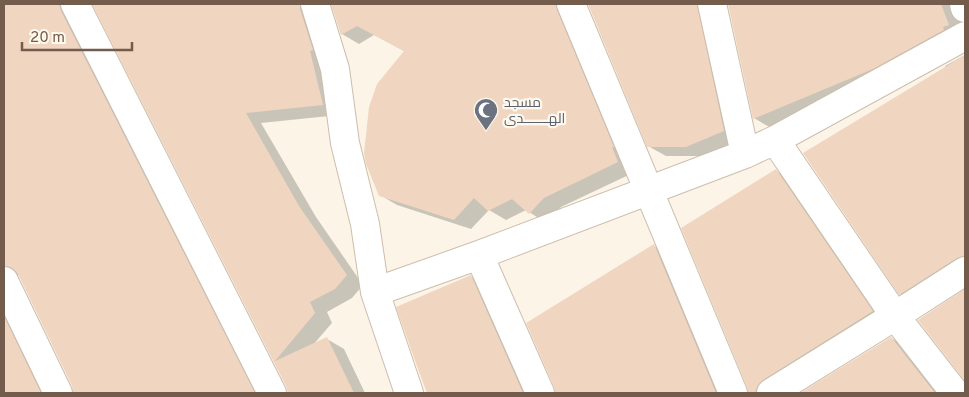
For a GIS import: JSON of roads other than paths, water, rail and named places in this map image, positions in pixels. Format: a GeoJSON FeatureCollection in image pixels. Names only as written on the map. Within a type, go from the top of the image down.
{"type":"FeatureCollection","features":[{"type":"Feature","properties":{"kind":"street"},"geometry":{"type":"LineString","coordinates":[[75,4],[272,393]]}},
{"type":"Feature","properties":{"kind":"street"},"geometry":{"type":"LineString","coordinates":[[315,4],[335,69],[345,143],[365,224],[375,292],[401,390]]}},
{"type":"Feature","properties":{"kind":"street"},"geometry":{"type":"LineString","coordinates":[[571,4],[733,393]]}},
{"type":"Feature","properties":{"kind":"street"},"geometry":{"type":"LineString","coordinates":[[712,4],[745,154]]}},
{"type":"Feature","properties":{"kind":"street"},"geometry":{"type":"LineString","coordinates":[[964,4],[965,8]]}},
{"type":"Feature","properties":{"kind":"street"},"geometry":{"type":"LineString","coordinates":[[375,292],[745,154],[775,140],[965,36]]}},
{"type":"Feature","properties":{"kind":"street"},"geometry":{"type":"LineString","coordinates":[[775,140],[895,316],[955,393]]}},
{"type":"Feature","properties":{"kind":"street"},"geometry":{"type":"LineString","coordinates":[[478,255],[540,393]]}},
{"type":"Feature","properties":{"kind":"street"},"geometry":{"type":"LineString","coordinates":[[771,393],[965,271]]}},
{"type":"Feature","properties":{"kind":"street"},"geometry":{"type":"LineString","coordinates":[[4,281],[58,393]]}},
{"type":"Feature","properties":{"kind":"place","name":"مسجد الهـــــــدى"},"geometry":{"type":"Point","coordinates":[486,131]}}]}
